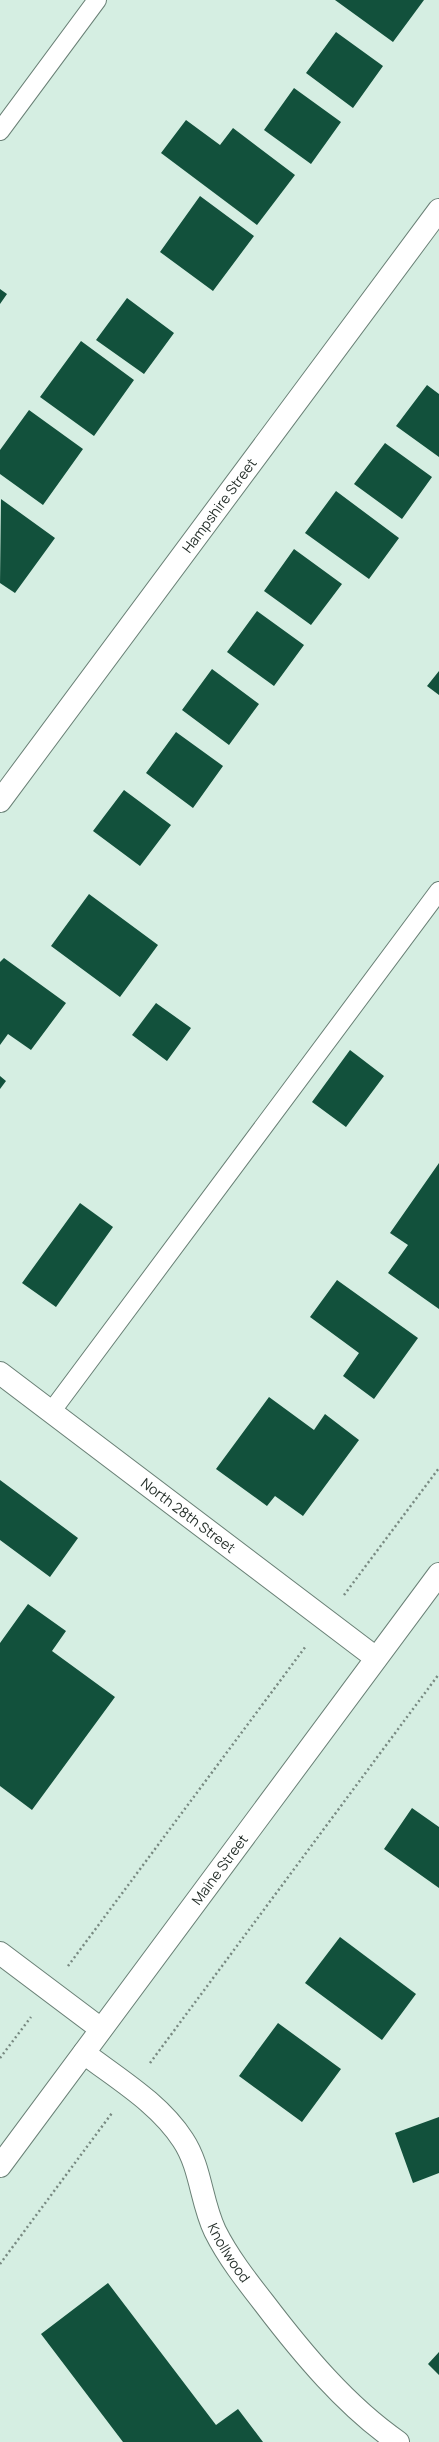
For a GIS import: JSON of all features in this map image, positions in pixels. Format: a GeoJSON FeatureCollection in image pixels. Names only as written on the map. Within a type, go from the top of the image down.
{"type":"FeatureCollection","features":[{"type":"Feature","properties":{"kind":"street","name":"Hampshire Street"},"geometry":{"type":"LineString","coordinates":[[0,801],[439,210]]}},
{"type":"Feature","properties":{"kind":"street","name":"North 28th Street"},"geometry":{"type":"LineString","coordinates":[[0,1373],[376,1658]]}},
{"type":"Feature","properties":{"kind":"street","name":"Maine Street"},"geometry":{"type":"LineString","coordinates":[[0,2166],[439,1574]]}},
{"type":"Feature","properties":{"kind":"street"},"geometry":{"type":"LineString","coordinates":[[0,1953],[101,2029]]}},
{"type":"Feature","properties":{"kind":"street","name":"Knollwood"},"geometry":{"type":"LineString","coordinates":[[84,2053],[160,2111],[184,2140],[194,2163],[215,2230],[233,2262],[295,2344],[336,2387],[386,2434],[398,2442]]}},
{"type":"Feature","properties":{"kind":"lane"},"geometry":{"type":"LineString","coordinates":[[0,131],[97,0]]}},
{"type":"Feature","properties":{"kind":"lane"},"geometry":{"type":"LineString","coordinates":[[51,1412],[439,891]]}},
{"type":"Feature","properties":{"kind":"path"},"geometry":{"type":"LineString","coordinates":[[0,2058],[439,1468]]}},
{"type":"Feature","properties":{"kind":"path"},"geometry":{"type":"LineString","coordinates":[[0,2264],[439,1674]]}},
{"type":"Feature","properties":{"kind":"building"},"geometry":{"type":"Polygon","coordinates":[[[335,0],[424,0],[393,42],[335,0]]]}},
{"type":"Feature","properties":{"kind":"building"},"geometry":{"type":"Polygon","coordinates":[[[336,32],[383,66],[353,108],[306,73],[336,32]]]}},
{"type":"Feature","properties":{"kind":"building"},"geometry":{"type":"Polygon","coordinates":[[[294,88],[341,122],[311,164],[264,130],[294,88]]]}},
{"type":"Feature","properties":{"kind":"building"},"geometry":{"type":"Polygon","coordinates":[[[186,120],[220,145],[233,128],[295,175],[257,225],[161,153],[186,120]]]}},
{"type":"Feature","properties":{"kind":"building"},"geometry":{"type":"Polygon","coordinates":[[[200,196],[254,236],[213,291],[160,252],[200,196]]]}},
{"type":"Feature","properties":{"kind":"building"},"geometry":{"type":"Polygon","coordinates":[[[0,289],[7,294],[0,304],[0,289]]]}},
{"type":"Feature","properties":{"kind":"building"},"geometry":{"type":"Polygon","coordinates":[[[127,298],[174,333],[144,374],[96,340],[127,298]]]}},
{"type":"Feature","properties":{"kind":"building"},"geometry":{"type":"Polygon","coordinates":[[[81,341],[134,380],[94,436],[40,397],[81,341]]]}},
{"type":"Feature","properties":{"kind":"building"},"geometry":{"type":"Polygon","coordinates":[[[427,385],[439,394],[439,457],[396,426],[427,385]]]}},
{"type":"Feature","properties":{"kind":"building"},"geometry":{"type":"Polygon","coordinates":[[[29,410],[83,449],[43,505],[0,474],[0,450],[29,410]]]}},
{"type":"Feature","properties":{"kind":"building"},"geometry":{"type":"Polygon","coordinates":[[[385,443],[432,477],[402,519],[354,484],[385,443]]]}},
{"type":"Feature","properties":{"kind":"building"},"geometry":{"type":"Polygon","coordinates":[[[336,491],[399,538],[369,579],[305,533],[336,491]]]}},
{"type":"Feature","properties":{"kind":"building"},"geometry":{"type":"Polygon","coordinates":[[[1,499],[55,538],[15,593],[0,583],[1,499]]]}},
{"type":"Feature","properties":{"kind":"building"},"geometry":{"type":"Polygon","coordinates":[[[294,549],[342,584],[311,625],[264,591],[294,549]]]}},
{"type":"Feature","properties":{"kind":"building"},"geometry":{"type":"Polygon","coordinates":[[[257,611],[304,645],[274,686],[227,652],[257,611]]]}},
{"type":"Feature","properties":{"kind":"building"},"geometry":{"type":"Polygon","coordinates":[[[212,669],[259,704],[229,745],[182,710],[212,669]]]}},
{"type":"Feature","properties":{"kind":"building"},"geometry":{"type":"Polygon","coordinates":[[[439,671],[439,695],[427,686],[439,671]]]}},
{"type":"Feature","properties":{"kind":"building"},"geometry":{"type":"Polygon","coordinates":[[[176,732],[223,766],[193,808],[146,773],[176,732]]]}},
{"type":"Feature","properties":{"kind":"building"},"geometry":{"type":"Polygon","coordinates":[[[124,790],[171,825],[140,866],[93,831],[124,790]]]}},
{"type":"Feature","properties":{"kind":"building"},"geometry":{"type":"Polygon","coordinates":[[[89,894],[158,945],[120,997],[51,946],[89,894]]]}},
{"type":"Feature","properties":{"kind":"building"},"geometry":{"type":"Polygon","coordinates":[[[4,958],[66,1003],[31,1050],[8,1034],[0,1045],[0,962],[4,958]]]}},
{"type":"Feature","properties":{"kind":"building"},"geometry":{"type":"Polygon","coordinates":[[[156,1003],[191,1028],[167,1061],[132,1035],[156,1003]]]}},
{"type":"Feature","properties":{"kind":"building"},"geometry":{"type":"Polygon","coordinates":[[[350,1050],[384,1076],[346,1127],[312,1102],[350,1050]]]}},
{"type":"Feature","properties":{"kind":"building"},"geometry":{"type":"Polygon","coordinates":[[[0,1076],[6,1081],[0,1089],[0,1076]]]}},
{"type":"Feature","properties":{"kind":"building"},"geometry":{"type":"Polygon","coordinates":[[[439,1163],[439,1309],[388,1273],[408,1245],[390,1233],[439,1163]]]}},
{"type":"Feature","properties":{"kind":"building"},"geometry":{"type":"Polygon","coordinates":[[[80,1203],[113,1227],[56,1307],[22,1283],[80,1203]]]}},
{"type":"Feature","properties":{"kind":"building"},"geometry":{"type":"Polygon","coordinates":[[[337,1280],[418,1338],[374,1399],[343,1376],[359,1353],[310,1317],[337,1280]]]}},
{"type":"Feature","properties":{"kind":"building"},"geometry":{"type":"Polygon","coordinates":[[[269,1397],[314,1430],[325,1414],[359,1440],[303,1516],[275,1496],[267,1506],[216,1469],[269,1397]]]}},
{"type":"Feature","properties":{"kind":"building"},"geometry":{"type":"Polygon","coordinates":[[[0,1480],[78,1538],[50,1577],[0,1540],[0,1480]]]}},
{"type":"Feature","properties":{"kind":"building"},"geometry":{"type":"Polygon","coordinates":[[[28,1604],[66,1631],[52,1651],[115,1697],[32,1810],[0,1786],[0,1643],[28,1604]]]}},
{"type":"Feature","properties":{"kind":"building"},"geometry":{"type":"Polygon","coordinates":[[[412,1808],[439,1827],[439,1888],[384,1849],[412,1808]]]}},
{"type":"Feature","properties":{"kind":"building"},"geometry":{"type":"Polygon","coordinates":[[[340,1937],[416,1994],[382,2040],[305,1983],[340,1937]]]}},
{"type":"Feature","properties":{"kind":"building"},"geometry":{"type":"Polygon","coordinates":[[[278,2023],[341,2069],[302,2122],[239,2076],[278,2023]]]}},
{"type":"Feature","properties":{"kind":"building"},"geometry":{"type":"Polygon","coordinates":[[[439,2117],[439,2173],[413,2183],[395,2133],[439,2117]]]}},
{"type":"Feature","properties":{"kind":"building"},"geometry":{"type":"Polygon","coordinates":[[[108,2283],[216,2425],[238,2409],[263,2442],[123,2442],[41,2334],[108,2283]]]}},
{"type":"Feature","properties":{"kind":"building"},"geometry":{"type":"Polygon","coordinates":[[[439,2352],[439,2375],[428,2364],[439,2352]]]}}]}
